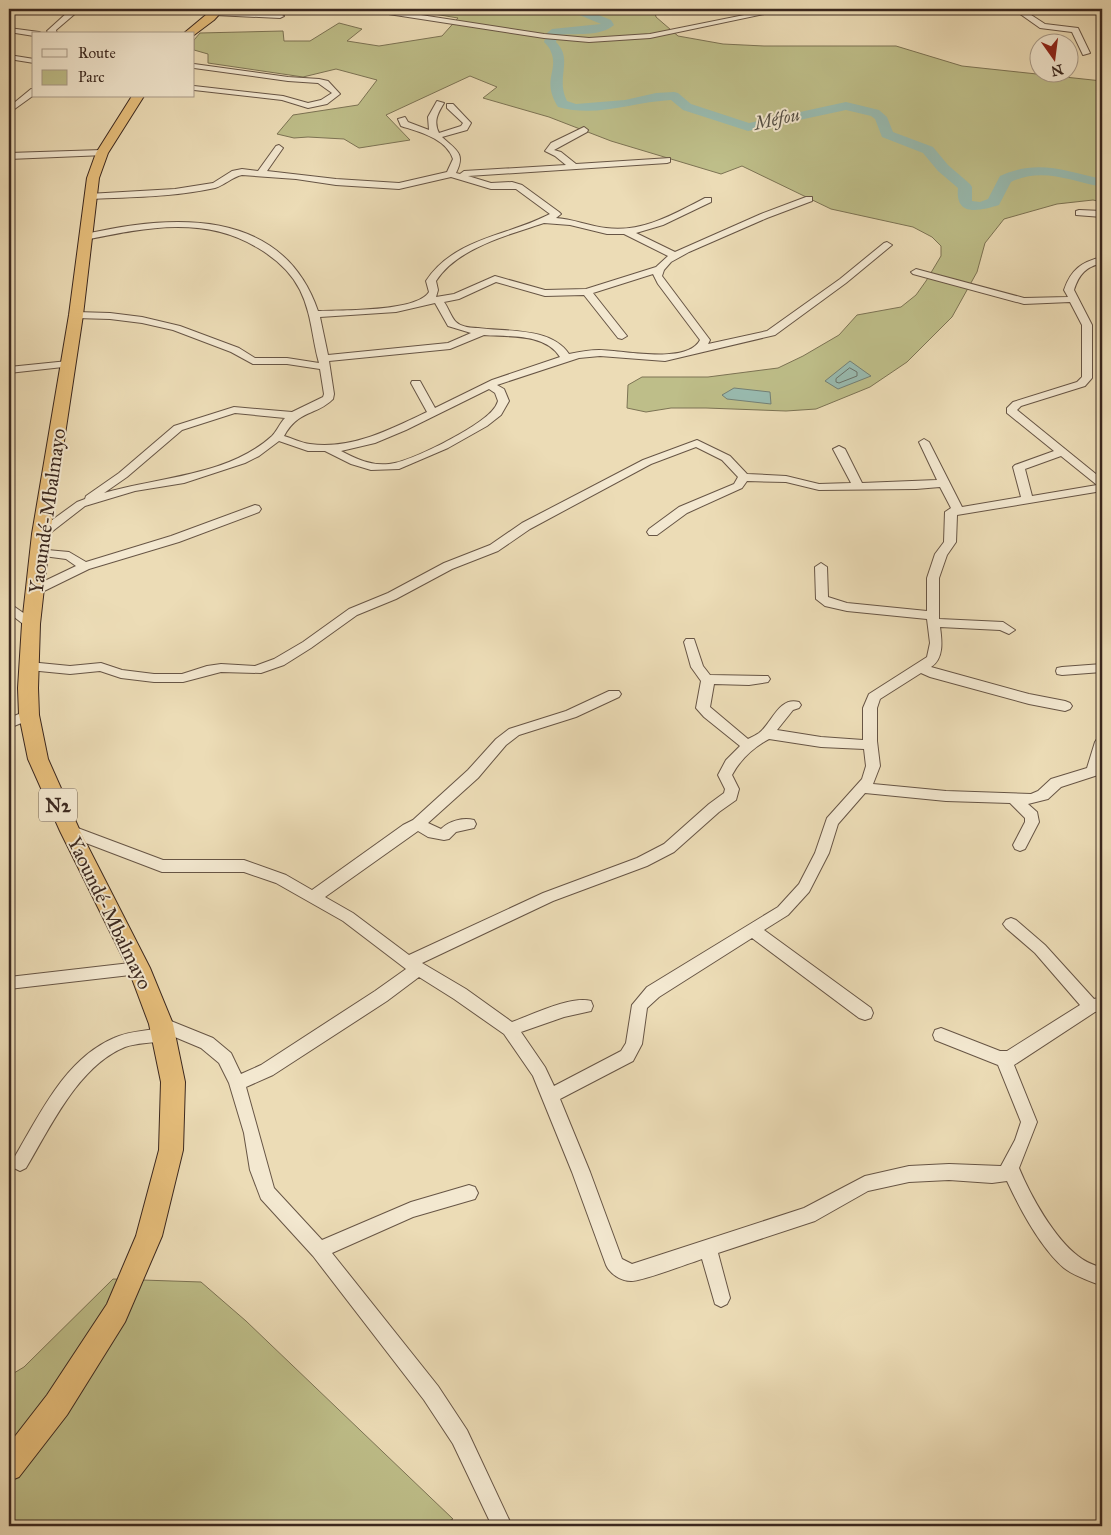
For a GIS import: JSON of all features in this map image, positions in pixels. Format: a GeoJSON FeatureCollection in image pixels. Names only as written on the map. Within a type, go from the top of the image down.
{"type":"FeatureCollection","features":[{"type":"Feature","properties":{"kind":"highway"},"geometry":{"type":"LineString","coordinates":[[191,32],[217,11]]}},
{"type":"Feature","properties":{"kind":"highway","name":"Yaoundé-Mbalmayo"},"geometry":{"type":"LineString","coordinates":[[9,1467],[57,1405],[116,1313],[149,1236],[171,1150],[173,1082],[162,1029],[139,968],[70,831],[38,759],[29,715],[31,624],[40,543],[76,315],[90,196],[102,153],[137,98]]}},
{"type":"Feature","properties":{"kind":"street"},"geometry":{"type":"LineString","coordinates":[[51,32],[52,28],[69,17],[73,9]]}},
{"type":"Feature","properties":{"kind":"street"},"geometry":{"type":"LineString","coordinates":[[368,9],[381,9],[544,36],[589,40],[650,36],[782,9]]}},
{"type":"Feature","properties":{"kind":"street"},"geometry":{"type":"LineString","coordinates":[[1017,9],[1042,26],[1075,30],[1086,53]]}},
{"type":"Feature","properties":{"kind":"street"},"geometry":{"type":"LineString","coordinates":[[217,11],[280,16]]}},
{"type":"Feature","properties":{"kind":"street"},"geometry":{"type":"LineString","coordinates":[[9,30],[32,33]]}},
{"type":"Feature","properties":{"kind":"street"},"geometry":{"type":"LineString","coordinates":[[9,57],[32,61]]}},
{"type":"Feature","properties":{"kind":"street"},"geometry":{"type":"LineString","coordinates":[[195,66],[288,79],[319,81],[325,83],[335,93],[324,102],[308,106],[283,98],[195,88]]}},
{"type":"Feature","properties":{"kind":"street"},"geometry":{"type":"LineString","coordinates":[[9,111],[32,93]]}},
{"type":"Feature","properties":{"kind":"street"},"geometry":{"type":"LineString","coordinates":[[436,135],[432,117],[440,103]]}},
{"type":"Feature","properties":{"kind":"street"},"geometry":{"type":"LineString","coordinates":[[436,135],[464,128],[467,123],[450,106]]}},
{"type":"Feature","properties":{"kind":"street"},"geometry":{"type":"LineString","coordinates":[[402,119],[404,124],[436,135],[457,157],[453,174]]}},
{"type":"Feature","properties":{"kind":"street"},"geometry":{"type":"LineString","coordinates":[[574,167],[558,154],[549,151],[554,145],[584,130]]}},
{"type":"Feature","properties":{"kind":"street"},"geometry":{"type":"LineString","coordinates":[[261,173],[279,148]]}},
{"type":"Feature","properties":{"kind":"street"},"geometry":{"type":"LineString","coordinates":[[9,156],[102,153]]}},
{"type":"Feature","properties":{"kind":"street"},"geometry":{"type":"LineString","coordinates":[[90,196],[175,192],[215,185],[236,172],[392,186],[406,185],[453,174],[667,160]]}},
{"type":"Feature","properties":{"kind":"street"},"geometry":{"type":"LineString","coordinates":[[427,301],[432,296],[434,288],[431,281],[433,276],[453,260],[480,244],[555,216],[556,212],[520,187],[512,185],[491,186],[453,174]]}},
{"type":"Feature","properties":{"kind":"street"},"geometry":{"type":"LineString","coordinates":[[541,221],[559,220],[605,230],[625,231],[657,226],[708,200]]}},
{"type":"Feature","properties":{"kind":"street"},"geometry":{"type":"LineString","coordinates":[[314,314],[395,309],[427,301],[439,301],[456,297],[495,279],[545,292],[587,292],[659,269],[675,256],[764,216],[809,200]]}},
{"type":"Feature","properties":{"kind":"street"},"geometry":{"type":"LineString","coordinates":[[1079,213],[1102,214]]}},
{"type":"Feature","properties":{"kind":"street"},"geometry":{"type":"LineString","coordinates":[[81,504],[134,488],[180,480],[215,470],[255,454],[278,437],[285,424],[294,415],[328,399],[329,394],[314,314],[305,290],[290,269],[277,256],[257,241],[233,230],[203,223],[144,225],[85,237]]}},
{"type":"Feature","properties":{"kind":"street"},"geometry":{"type":"LineString","coordinates":[[625,231],[675,256]]}},
{"type":"Feature","properties":{"kind":"street"},"geometry":{"type":"LineString","coordinates":[[699,348],[720,346],[771,333],[843,281],[887,245]]}},
{"type":"Feature","properties":{"kind":"street"},"geometry":{"type":"LineString","coordinates":[[1102,260],[1082,266],[1072,280],[1069,290],[1087,325],[1087,378],[1081,384],[1017,404],[1011,411],[1102,486]]}},
{"type":"Feature","properties":{"kind":"street"},"geometry":{"type":"LineString","coordinates":[[278,437],[300,447],[329,449],[388,435],[432,412],[490,386],[503,377],[540,368],[566,358],[588,353],[640,358],[680,356],[699,348],[704,344],[705,340],[657,276],[659,269]]}},
{"type":"Feature","properties":{"kind":"street"},"geometry":{"type":"LineString","coordinates":[[916,272],[1024,300],[1055,301],[1074,299]]}},
{"type":"Feature","properties":{"kind":"street"},"geometry":{"type":"LineString","coordinates":[[587,292],[622,336]]}},
{"type":"Feature","properties":{"kind":"street"},"geometry":{"type":"LineString","coordinates":[[439,301],[452,324],[464,330],[506,333],[546,341],[561,349],[566,358]]}},
{"type":"Feature","properties":{"kind":"street"},"geometry":{"type":"LineString","coordinates":[[76,315],[110,316],[142,320],[176,328],[235,350],[253,361],[324,363],[450,346],[482,332]]}},
{"type":"Feature","properties":{"kind":"street"},"geometry":{"type":"LineString","coordinates":[[9,370],[68,364]]}},
{"type":"Feature","properties":{"kind":"street"},"geometry":{"type":"LineString","coordinates":[[416,383],[432,412]]}},
{"type":"Feature","properties":{"kind":"street"},"geometry":{"type":"LineString","coordinates":[[329,449],[370,468],[399,466],[467,434],[495,417],[503,404],[502,395],[500,391],[490,386]]}},
{"type":"Feature","properties":{"kind":"street"},"geometry":{"type":"LineString","coordinates":[[85,566],[69,556],[40,543],[81,504],[123,476],[178,428],[234,410],[294,415]]}},
{"type":"Feature","properties":{"kind":"street"},"geometry":{"type":"LineString","coordinates":[[924,442],[958,511]]}},
{"type":"Feature","properties":{"kind":"street"},"geometry":{"type":"LineString","coordinates":[[29,666],[70,670],[101,667],[121,674],[154,678],[183,678],[207,670],[221,668],[256,670],[279,662],[307,645],[352,612],[392,596],[448,566],[494,548],[526,526],[603,484],[660,456],[697,443],[726,458],[744,477],[786,479],[819,486],[916,486],[944,483]]}},
{"type":"Feature","properties":{"kind":"street"},"geometry":{"type":"LineString","coordinates":[[839,449],[858,486]]}},
{"type":"Feature","properties":{"kind":"street"},"geometry":{"type":"LineString","coordinates":[[1027,500],[1019,467],[1062,452]]}},
{"type":"Feature","properties":{"kind":"street"},"geometry":{"type":"LineString","coordinates":[[653,532],[668,519],[683,510],[738,486],[744,477]]}},
{"type":"Feature","properties":{"kind":"street"},"geometry":{"type":"LineString","coordinates":[[550,1096],[626,1056],[634,1044],[640,1005],[653,992],[783,910],[804,888],[822,853],[832,822],[868,781],[873,766],[870,745],[870,708],[874,697],[930,662],[933,657],[936,643],[933,619],[934,578],[941,554],[950,542],[952,512],[1102,486]]}},
{"type":"Feature","properties":{"kind":"street"},"geometry":{"type":"LineString","coordinates":[[36,590],[85,566],[175,539],[255,509]]}},
{"type":"Feature","properties":{"kind":"street"},"geometry":{"type":"LineString","coordinates":[[821,567],[822,600],[828,603],[848,608],[881,609],[933,619],[1002,626],[1009,630]]}},
{"type":"Feature","properties":{"kind":"street"},"geometry":{"type":"LineString","coordinates":[[9,607],[31,624]]}},
{"type":"Feature","properties":{"kind":"street"},"geometry":{"type":"LineString","coordinates":[[690,642],[697,667],[708,681],[703,708],[746,744],[751,743]]}},
{"type":"Feature","properties":{"kind":"street"},"geometry":{"type":"LineString","coordinates":[[922,667],[930,673],[1030,699],[1065,706]]}},
{"type":"Feature","properties":{"kind":"street"},"geometry":{"type":"LineString","coordinates":[[1062,671],[1102,668]]}},
{"type":"Feature","properties":{"kind":"street"},"geometry":{"type":"LineString","coordinates":[[708,681],[708,679],[726,678],[738,682],[763,679]]}},
{"type":"Feature","properties":{"kind":"street"},"geometry":{"type":"LineString","coordinates":[[312,898],[418,824],[473,774],[489,758],[501,742],[514,732],[571,714],[614,694]]}},
{"type":"Feature","properties":{"kind":"street"},"geometry":{"type":"LineString","coordinates":[[237,1083],[267,1070],[381,996],[413,966],[548,897],[642,862],[669,848],[714,808],[731,796],[732,789],[725,775],[731,764],[751,743],[766,734],[789,706],[794,705]]}},
{"type":"Feature","properties":{"kind":"street"},"geometry":{"type":"LineString","coordinates":[[9,723],[29,715]]}},
{"type":"Feature","properties":{"kind":"street"},"geometry":{"type":"LineString","coordinates":[[766,734],[821,742],[870,745]]}},
{"type":"Feature","properties":{"kind":"street"},"geometry":{"type":"LineString","coordinates":[[862,788],[946,796],[1015,800],[1032,799],[1043,795],[1056,783],[1093,771],[1102,742]]}},
{"type":"Feature","properties":{"kind":"street"},"geometry":{"type":"LineString","coordinates":[[1015,800],[1032,816],[1032,822],[1020,845]]}},
{"type":"Feature","properties":{"kind":"street"},"geometry":{"type":"LineString","coordinates":[[418,824],[433,833],[444,835],[452,827],[469,824]]}},
{"type":"Feature","properties":{"kind":"street"},"geometry":{"type":"LineString","coordinates":[[70,831],[162,866],[244,866],[281,879],[348,917],[413,966],[510,1029],[539,1072],[550,1096],[581,1172],[615,1265],[622,1270],[632,1273],[809,1215],[865,1184],[909,1174],[949,1172],[1004,1174],[1010,1168],[1029,1122],[1006,1064],[1010,1058],[1096,1005],[1040,949],[1011,924]]}},
{"type":"Feature","properties":{"kind":"street"},"geometry":{"type":"LineString","coordinates":[[752,930],[865,1013]]}},
{"type":"Feature","properties":{"kind":"street"},"geometry":{"type":"LineString","coordinates":[[9,983],[139,968]]}},
{"type":"Feature","properties":{"kind":"street"},"geometry":{"type":"LineString","coordinates":[[510,1029],[564,1010],[585,1006]]}},
{"type":"Feature","properties":{"kind":"street"},"geometry":{"type":"LineString","coordinates":[[20,1163],[74,1080],[96,1057],[119,1042],[162,1029],[207,1043],[224,1058],[237,1083],[252,1133],[259,1170],[268,1193],[320,1250],[431,1393],[460,1436],[502,1526]]}},
{"type":"Feature","properties":{"kind":"street"},"geometry":{"type":"LineString","coordinates":[[942,1035],[999,1058],[1010,1058]]}},
{"type":"Feature","properties":{"kind":"street"},"geometry":{"type":"LineString","coordinates":[[1010,1168],[1016,1184],[1029,1205],[1069,1260],[1083,1270],[1102,1277]]}},
{"type":"Feature","properties":{"kind":"street"},"geometry":{"type":"LineString","coordinates":[[320,1250],[412,1210],[469,1193]]}},
{"type":"Feature","properties":{"kind":"street"},"geometry":{"type":"LineString","coordinates":[[708,1247],[722,1298]]}},
{"type":"Feature","properties":{"kind":"green space"},"geometry":{"type":"Polygon","coordinates":[[[404,9],[654,9],[656,17],[678,36],[723,44],[764,46],[896,46],[962,66],[1028,73],[1028,82],[1078,82],[1078,78],[1102,81],[1102,202],[1093,200],[1057,204],[1004,219],[985,243],[977,272],[952,317],[907,362],[870,387],[816,409],[786,411],[671,408],[646,412],[627,408],[628,385],[642,377],[708,377],[778,368],[839,335],[857,315],[901,307],[916,295],[926,281],[941,256],[941,246],[932,237],[913,227],[831,209],[742,166],[721,174],[611,141],[549,117],[483,98],[497,87],[470,76],[386,115],[410,140],[359,148],[344,139],[294,138],[277,134],[293,115],[358,105],[377,80],[336,69],[303,77],[208,63],[208,54],[195,50],[195,39],[200,33],[283,31],[284,41],[310,41],[339,23],[362,29],[347,41],[379,46],[442,36],[458,18],[404,9]]]}},
{"type":"Feature","properties":{"kind":"green space"},"geometry":{"type":"Polygon","coordinates":[[[113,1279],[201,1282],[246,1321],[453,1519],[439,1526],[9,1526],[9,1376],[24,1367],[113,1279]]]}},
{"type":"Feature","properties":{"kind":"water"},"geometry":{"type":"Polygon","coordinates":[[[850,361],[871,376],[838,389],[825,381],[850,361]]]}},
{"type":"Feature","properties":{"kind":"water"},"geometry":{"type":"Polygon","coordinates":[[[734,388],[770,392],[771,404],[727,399],[722,395],[734,388]]]}},
{"type":"Feature","properties":{"kind":"waterway","name":"Méfou"},"geometry":{"type":"LineString","coordinates":[[574,9],[607,22],[608,25],[595,29],[556,31],[553,33],[550,42],[555,47],[558,57],[555,87],[562,104],[576,108],[625,104],[656,97],[674,96],[687,107],[748,127],[846,106],[875,113],[881,117],[887,134],[928,150],[943,168],[965,187],[964,199],[966,204],[981,206],[994,202],[1005,179],[1017,173],[1029,171],[1054,172],[1102,183]]}}]}
